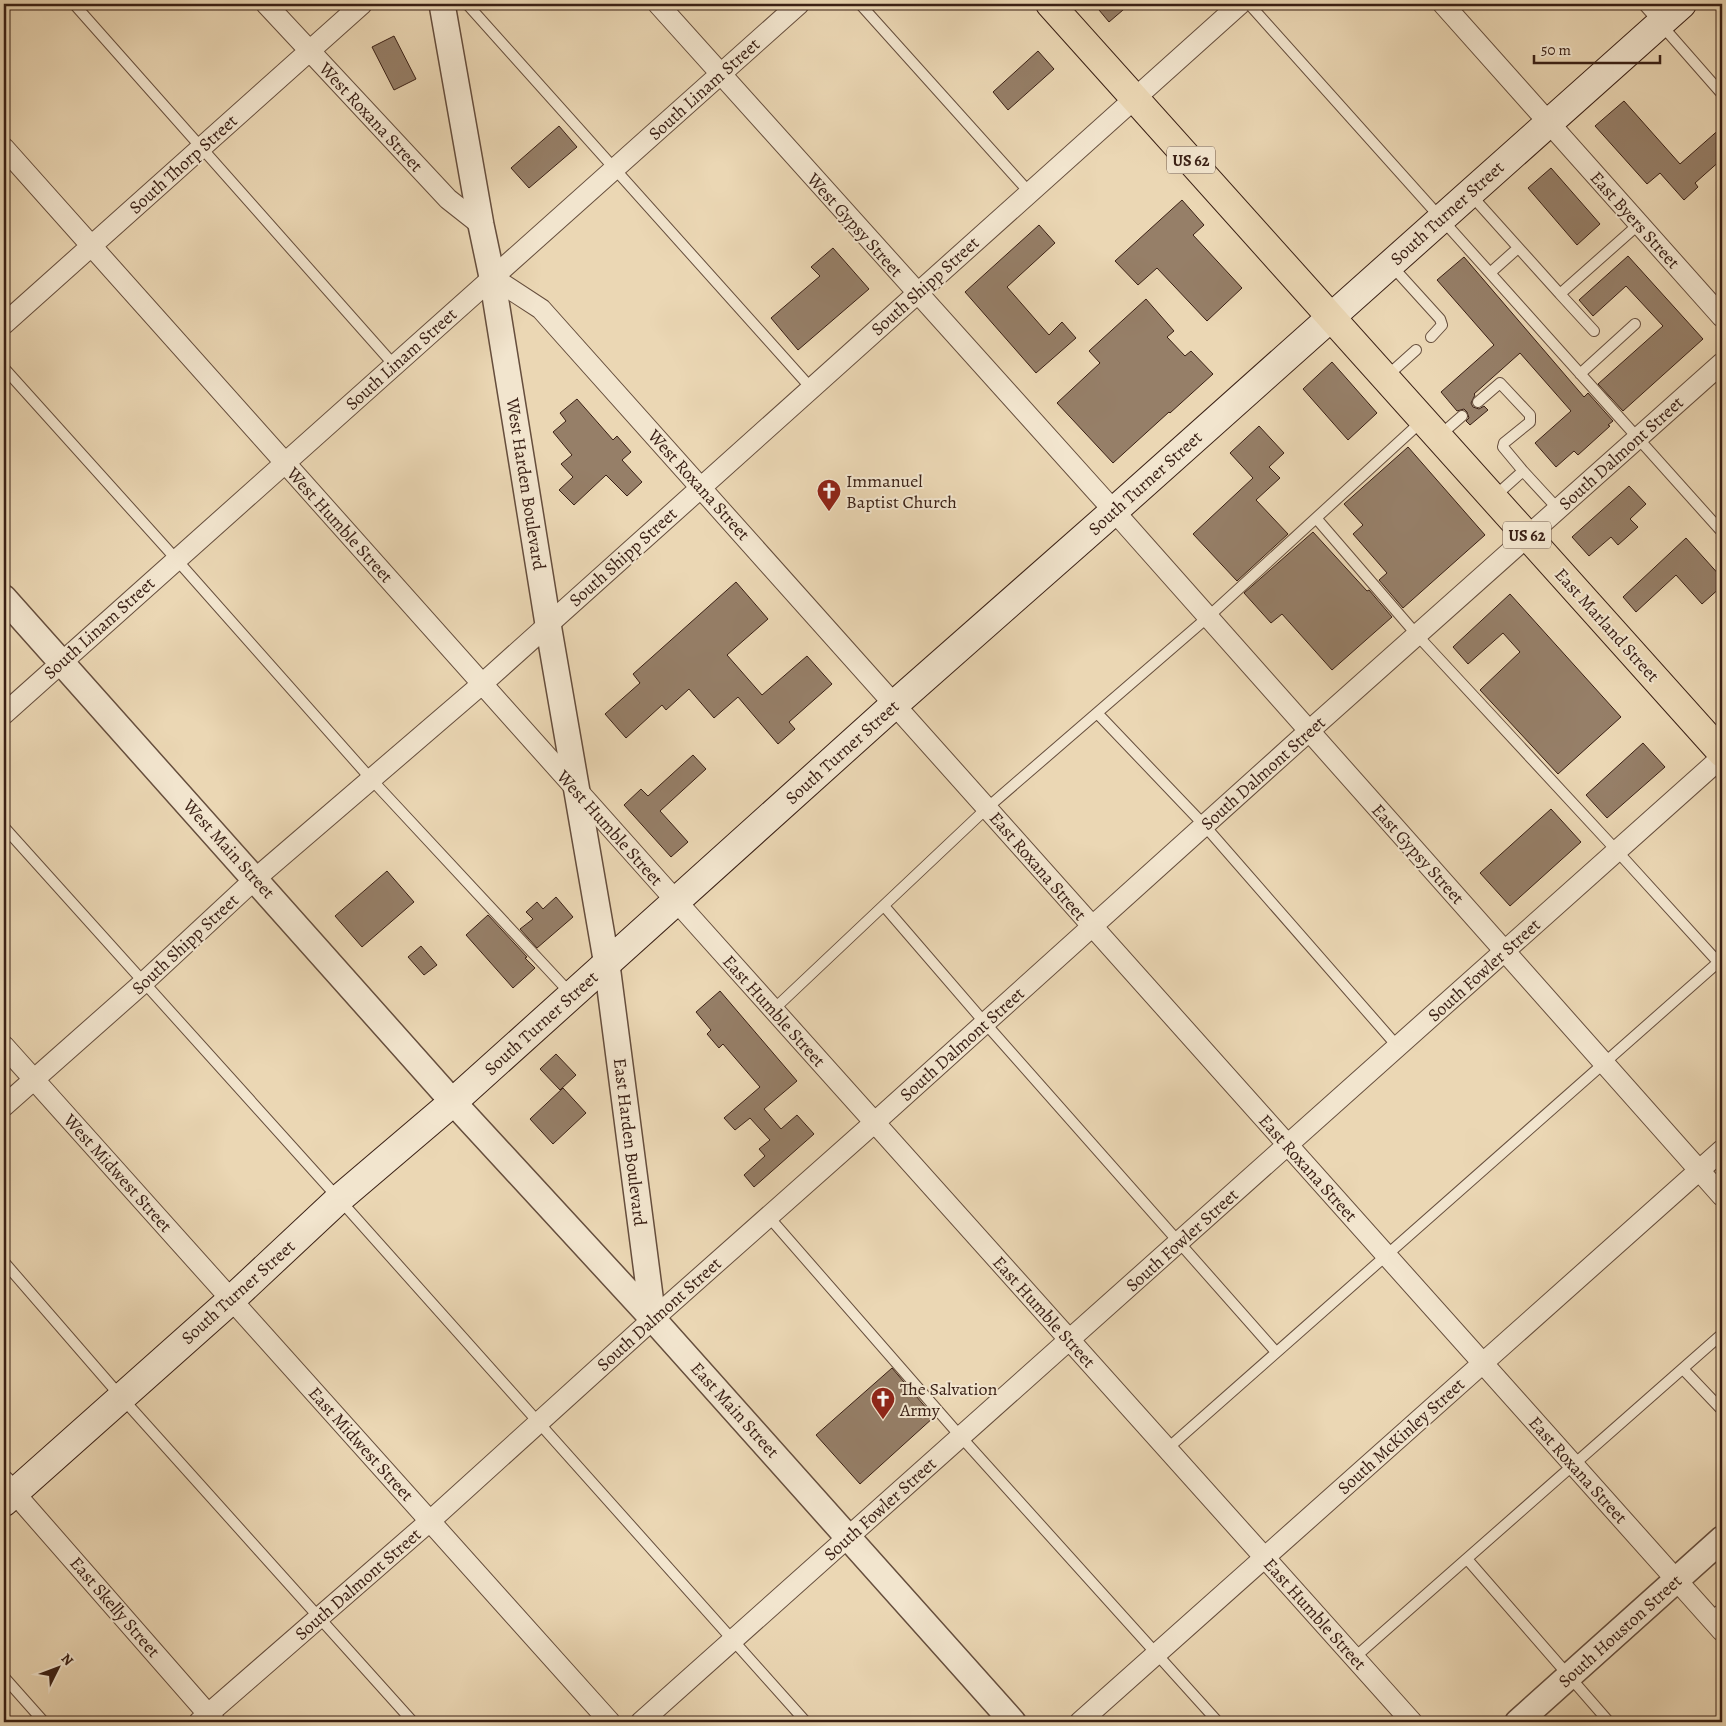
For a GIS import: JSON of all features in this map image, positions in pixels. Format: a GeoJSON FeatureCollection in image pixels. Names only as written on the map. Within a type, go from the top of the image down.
{"type":"FeatureCollection","features":[{"type":"Feature","properties":{"kind":"highway","name":"US 62"},"geometry":{"type":"LineString","coordinates":[[1050,4],[1331,317]]}},
{"type":"Feature","properties":{"kind":"highway","name":"East Marland Street"},"geometry":{"type":"LineString","coordinates":[[1331,317],[1722,755]]}},
{"type":"Feature","properties":{"kind":"main road","name":"South Turner Street"},"geometry":{"type":"LineString","coordinates":[[7,1492],[122,1398],[339,1199],[453,1102],[607,965],[895,704],[1548,123],[1651,13],[1682,4]]}},
{"type":"Feature","properties":{"kind":"street","name":"West Roxana Street"},"geometry":{"type":"LineString","coordinates":[[266,4],[448,199],[481,225]]}},
{"type":"Feature","properties":{"kind":"street","name":"South Thorp Street"},"geometry":{"type":"LineString","coordinates":[[4,324],[362,4]]}},
{"type":"Feature","properties":{"kind":"street","name":"West Harden Boulevard"},"geometry":{"type":"LineString","coordinates":[[442,4],[492,277],[548,624],[607,965]]}},
{"type":"Feature","properties":{"kind":"street","name":"West Gypsy Street"},"geometry":{"type":"LineString","coordinates":[[658,4],[1114,511]]}},
{"type":"Feature","properties":{"kind":"street","name":"South Linam Street"},"geometry":{"type":"LineString","coordinates":[[4,714],[799,4]]}},
{"type":"Feature","properties":{"kind":"street","name":"South Shipp Street"},"geometry":{"type":"LineString","coordinates":[[4,1106],[143,984],[255,879],[482,684],[1240,4]]}},
{"type":"Feature","properties":{"kind":"street","name":"East Byers Street"},"geometry":{"type":"LineString","coordinates":[[1443,4],[1722,317]]}},
{"type":"Feature","properties":{"kind":"street","name":"West Humble Street"},"geometry":{"type":"LineString","coordinates":[[4,148],[677,902]]}},
{"type":"Feature","properties":{"kind":"street","name":"West Roxana Street"},"geometry":{"type":"LineString","coordinates":[[492,277],[541,309],[895,704]]}},
{"type":"Feature","properties":{"kind":"street","name":"South Dalmont Street"},"geometry":{"type":"LineString","coordinates":[[207,1719],[1722,363]]}},
{"type":"Feature","properties":{"kind":"street","name":"East Gypsy Street"},"geometry":{"type":"LineString","coordinates":[[1114,511],[1722,1196]]}},
{"type":"Feature","properties":{"kind":"street","name":"West Main Street"},"geometry":{"type":"LineString","coordinates":[[4,598],[453,1102]]}},
{"type":"Feature","properties":{"kind":"street","name":"East Roxana Street"},"geometry":{"type":"LineString","coordinates":[[895,704],[1091,927],[1676,1580],[1718,1619]]}},
{"type":"Feature","properties":{"kind":"street","name":"South Fowler Street"},"geometry":{"type":"LineString","coordinates":[[641,1722],[1180,1243],[1722,755]]}},
{"type":"Feature","properties":{"kind":"street","name":"East Humble Street"},"geometry":{"type":"LineString","coordinates":[[677,902],[1412,1722]]}},
{"type":"Feature","properties":{"kind":"street","name":"East Harden Boulevard"},"geometry":{"type":"LineString","coordinates":[[607,965],[653,1319]]}},
{"type":"Feature","properties":{"kind":"street","name":"West Midwest Street"},"geometry":{"type":"LineString","coordinates":[[4,1046],[231,1300]]}},
{"type":"Feature","properties":{"kind":"street","name":"East Main Street"},"geometry":{"type":"LineString","coordinates":[[453,1102],[653,1319],[1013,1722]]}},
{"type":"Feature","properties":{"kind":"street","name":"South McKinley Street"},"geometry":{"type":"LineString","coordinates":[[1080,1722],[1722,1150]]}},
{"type":"Feature","properties":{"kind":"street","name":"East Midwest Street"},"geometry":{"type":"LineString","coordinates":[[231,1300],[610,1722]]}},
{"type":"Feature","properties":{"kind":"street","name":"East Skelly Street"},"geometry":{"type":"LineString","coordinates":[[7,1492],[207,1719]]}},
{"type":"Feature","properties":{"kind":"street","name":"South Houston Street"},"geometry":{"type":"LineString","coordinates":[[1518,1722],[1722,1539]]}},
{"type":"Feature","properties":{"kind":"lane"},"geometry":{"type":"LineString","coordinates":[[74,4],[394,365]]}},
{"type":"Feature","properties":{"kind":"lane"},"geometry":{"type":"LineString","coordinates":[[467,4],[811,388]]}},
{"type":"Feature","properties":{"kind":"lane"},"geometry":{"type":"LineString","coordinates":[[860,4],[1030,192]]}},
{"type":"Feature","properties":{"kind":"lane"},"geometry":{"type":"LineString","coordinates":[[1249,4],[1722,532]]}},
{"type":"Feature","properties":{"kind":"lane"},"geometry":{"type":"LineString","coordinates":[[1651,13],[1722,94]]}},
{"type":"Feature","properties":{"kind":"lane"},"geometry":{"type":"LineString","coordinates":[[1469,193],[1594,331]]}},
{"type":"Feature","properties":{"kind":"lane"},"geometry":{"type":"LineString","coordinates":[[1560,294],[1639,224]]}},
{"type":"Feature","properties":{"kind":"lane"},"geometry":{"type":"LineString","coordinates":[[1490,273],[1518,248]]}},
{"type":"Feature","properties":{"kind":"lane"},"geometry":{"type":"LineString","coordinates":[[1390,264],[1440,319],[1442,325],[1431,337]]}},
{"type":"Feature","properties":{"kind":"lane"},"geometry":{"type":"LineString","coordinates":[[1580,374],[1635,324]]}},
{"type":"Feature","properties":{"kind":"lane"},"geometry":{"type":"LineString","coordinates":[[1385,378],[1416,350]]}},
{"type":"Feature","properties":{"kind":"lane"},"geometry":{"type":"LineString","coordinates":[[4,368],[371,779],[572,996]]}},
{"type":"Feature","properties":{"kind":"lane"},"geometry":{"type":"LineString","coordinates":[[1478,402],[1500,383],[1530,414],[1530,422],[1504,443],[1503,447],[1558,509]]}},
{"type":"Feature","properties":{"kind":"lane"},"geometry":{"type":"LineString","coordinates":[[773,1010],[987,808],[1098,714],[1316,518],[1431,428],[1462,416]]}},
{"type":"Feature","properties":{"kind":"lane"},"geometry":{"type":"LineString","coordinates":[[1493,498],[1523,471]]}},
{"type":"Feature","properties":{"kind":"lane"},"geometry":{"type":"LineString","coordinates":[[1167,1449],[1387,1257],[1720,961],[1417,635],[1316,518]]}},
{"type":"Feature","properties":{"kind":"lane"},"geometry":{"type":"LineString","coordinates":[[1098,714],[1204,825],[1398,1047]]}},
{"type":"Feature","properties":{"kind":"lane"},"geometry":{"type":"LineString","coordinates":[[4,827],[806,1722]]}},
{"type":"Feature","properties":{"kind":"lane"},"geometry":{"type":"LineString","coordinates":[[884,906],[1276,1352]]}},
{"type":"Feature","properties":{"kind":"lane"},"geometry":{"type":"LineString","coordinates":[[768,1216],[961,1437],[1218,1722]]}},
{"type":"Feature","properties":{"kind":"lane"},"geometry":{"type":"LineString","coordinates":[[4,1262],[122,1398],[413,1722]]}},
{"type":"Feature","properties":{"kind":"lane"},"geometry":{"type":"LineString","coordinates":[[1354,1658],[1722,1334]]}},
{"type":"Feature","properties":{"kind":"lane"},"geometry":{"type":"LineString","coordinates":[[1683,1369],[1722,1410]]}},
{"type":"Feature","properties":{"kind":"lane"},"geometry":{"type":"LineString","coordinates":[[1467,1559],[1609,1722]]}},
{"type":"Feature","properties":{"kind":"lane"},"geometry":{"type":"LineString","coordinates":[[4,1677],[44,1722]]}},
{"type":"Feature","properties":{"kind":"building"},"geometry":{"type":"Polygon","coordinates":[[[1094,4],[1130,4],[1109,22],[1094,4]]]}},
{"type":"Feature","properties":{"kind":"building"},"geometry":{"type":"Polygon","coordinates":[[[394,36],[416,79],[394,90],[372,47],[394,36]]]}},
{"type":"Feature","properties":{"kind":"building"},"geometry":{"type":"Polygon","coordinates":[[[1038,51],[1054,69],[1008,110],[993,92],[1038,51]]]}},
{"type":"Feature","properties":{"kind":"building"},"geometry":{"type":"Polygon","coordinates":[[[1624,101],[1680,164],[1722,127],[1722,159],[1695,183],[1698,187],[1684,200],[1660,173],[1647,184],[1595,126],[1624,101]]]}},
{"type":"Feature","properties":{"kind":"building"},"geometry":{"type":"Polygon","coordinates":[[[559,126],[577,147],[529,188],[511,168],[559,126]]]}},
{"type":"Feature","properties":{"kind":"building"},"geometry":{"type":"Polygon","coordinates":[[[1551,168],[1600,224],[1577,245],[1528,188],[1551,168]]]}},
{"type":"Feature","properties":{"kind":"building"},"geometry":{"type":"Polygon","coordinates":[[[1182,200],[1204,225],[1193,235],[1242,288],[1207,321],[1157,268],[1138,285],[1115,261],[1182,200]]]}},
{"type":"Feature","properties":{"kind":"building"},"geometry":{"type":"Polygon","coordinates":[[[1039,225],[1055,243],[1007,287],[1049,335],[1062,322],[1076,338],[1036,373],[965,292],[1039,225]]]}},
{"type":"Feature","properties":{"kind":"building"},"geometry":{"type":"Polygon","coordinates":[[[833,248],[869,289],[798,350],[771,318],[820,276],[811,267],[833,248]]]}},
{"type":"Feature","properties":{"kind":"building"},"geometry":{"type":"Polygon","coordinates":[[[1628,256],[1703,339],[1623,411],[1598,384],[1663,326],[1626,286],[1593,316],[1579,300],[1628,256]]]}},
{"type":"Feature","properties":{"kind":"building"},"geometry":{"type":"Polygon","coordinates":[[[1464,257],[1584,397],[1588,393],[1613,421],[1578,455],[1574,451],[1556,467],[1535,443],[1571,411],[1520,353],[1474,394],[1471,403],[1473,407],[1479,409],[1484,406],[1488,410],[1470,425],[1466,421],[1469,418],[1467,412],[1464,409],[1457,411],[1441,392],[1494,345],[1437,280],[1464,257]]]}},
{"type":"Feature","properties":{"kind":"building"},"geometry":{"type":"Polygon","coordinates":[[[1146,299],[1174,331],[1167,337],[1185,356],[1191,351],[1213,374],[1113,463],[1057,403],[1100,363],[1089,351],[1146,299]]]}},
{"type":"Feature","properties":{"kind":"building"},"geometry":{"type":"Polygon","coordinates":[[[1332,362],[1377,413],[1348,440],[1303,389],[1332,362]]]}},
{"type":"Feature","properties":{"kind":"building"},"geometry":{"type":"Polygon","coordinates":[[[577,399],[613,440],[617,436],[631,452],[622,460],[642,482],[627,496],[606,475],[574,505],[559,490],[573,477],[561,464],[572,455],[553,432],[566,421],[560,413],[577,399]]]}},
{"type":"Feature","properties":{"kind":"building"},"geometry":{"type":"Polygon","coordinates":[[[1259,426],[1284,453],[1269,467],[1280,478],[1256,500],[1288,534],[1237,581],[1193,534],[1253,478],[1230,453],[1259,426]]]}},
{"type":"Feature","properties":{"kind":"building"},"geometry":{"type":"Polygon","coordinates":[[[1408,447],[1485,535],[1403,608],[1379,580],[1387,573],[1353,534],[1363,525],[1344,504],[1408,447]]]}},
{"type":"Feature","properties":{"kind":"building"},"geometry":{"type":"Polygon","coordinates":[[[1629,486],[1646,504],[1630,519],[1638,527],[1618,545],[1611,537],[1589,556],[1572,537],[1629,486]]]}},
{"type":"Feature","properties":{"kind":"building"},"geometry":{"type":"Polygon","coordinates":[[[1313,532],[1367,591],[1369,590],[1392,617],[1332,670],[1282,614],[1271,623],[1244,593],[1313,532]]]}},
{"type":"Feature","properties":{"kind":"building"},"geometry":{"type":"Polygon","coordinates":[[[1686,538],[1722,578],[1722,586],[1702,604],[1676,575],[1636,612],[1623,597],[1686,538]]]}},
{"type":"Feature","properties":{"kind":"building"},"geometry":{"type":"Polygon","coordinates":[[[736,582],[768,619],[727,655],[762,695],[807,656],[832,684],[789,722],[795,729],[778,744],[738,697],[714,718],[689,689],[666,710],[662,705],[626,738],[605,714],[640,683],[633,674],[736,582]]]}},
{"type":"Feature","properties":{"kind":"building"},"geometry":{"type":"Polygon","coordinates":[[[1510,594],[1621,717],[1558,774],[1480,690],[1520,652],[1503,633],[1468,664],[1453,647],[1510,594]]]}},
{"type":"Feature","properties":{"kind":"building"},"geometry":{"type":"Polygon","coordinates":[[[1643,743],[1665,767],[1607,818],[1586,795],[1643,743]]]}},
{"type":"Feature","properties":{"kind":"building"},"geometry":{"type":"Polygon","coordinates":[[[693,755],[706,769],[660,811],[688,842],[671,857],[624,805],[641,789],[648,796],[693,755]]]}},
{"type":"Feature","properties":{"kind":"building"},"geometry":{"type":"Polygon","coordinates":[[[1551,809],[1581,842],[1510,906],[1480,873],[1551,809]]]}},
{"type":"Feature","properties":{"kind":"building"},"geometry":{"type":"Polygon","coordinates":[[[387,871],[414,902],[362,947],[335,916],[387,871]]]}},
{"type":"Feature","properties":{"kind":"building"},"geometry":{"type":"Polygon","coordinates":[[[556,897],[573,917],[537,948],[520,929],[533,919],[526,912],[537,902],[543,909],[556,897]]]}},
{"type":"Feature","properties":{"kind":"building"},"geometry":{"type":"Polygon","coordinates":[[[488,915],[535,968],[513,988],[466,935],[488,915]]]}},
{"type":"Feature","properties":{"kind":"building"},"geometry":{"type":"Polygon","coordinates":[[[421,946],[437,965],[424,975],[408,957],[421,946]]]}},
{"type":"Feature","properties":{"kind":"building"},"geometry":{"type":"Polygon","coordinates":[[[720,991],[797,1081],[764,1109],[781,1129],[797,1115],[814,1134],[754,1187],[744,1175],[765,1156],[759,1149],[770,1140],[750,1118],[735,1130],[724,1118],[760,1087],[723,1044],[719,1048],[707,1034],[711,1030],[696,1012],[720,991]]]}},
{"type":"Feature","properties":{"kind":"building"},"geometry":{"type":"Polygon","coordinates":[[[556,1054],[576,1075],[560,1090],[540,1069],[556,1054]]]}},
{"type":"Feature","properties":{"kind":"building"},"geometry":{"type":"Polygon","coordinates":[[[563,1088],[586,1113],[553,1144],[530,1119],[563,1088]]]}},
{"type":"Feature","properties":{"kind":"building"},"geometry":{"type":"Polygon","coordinates":[[[892,1368],[934,1417],[860,1484],[816,1435],[892,1368]]]}},
{"type":"Feature","properties":{"kind":"place","name":"Immanuel Baptist Church"},"geometry":{"type":"Point","coordinates":[829,512]}},
{"type":"Feature","properties":{"kind":"place","name":"The Salvation Army"},"geometry":{"type":"Point","coordinates":[883,1420]}}]}
